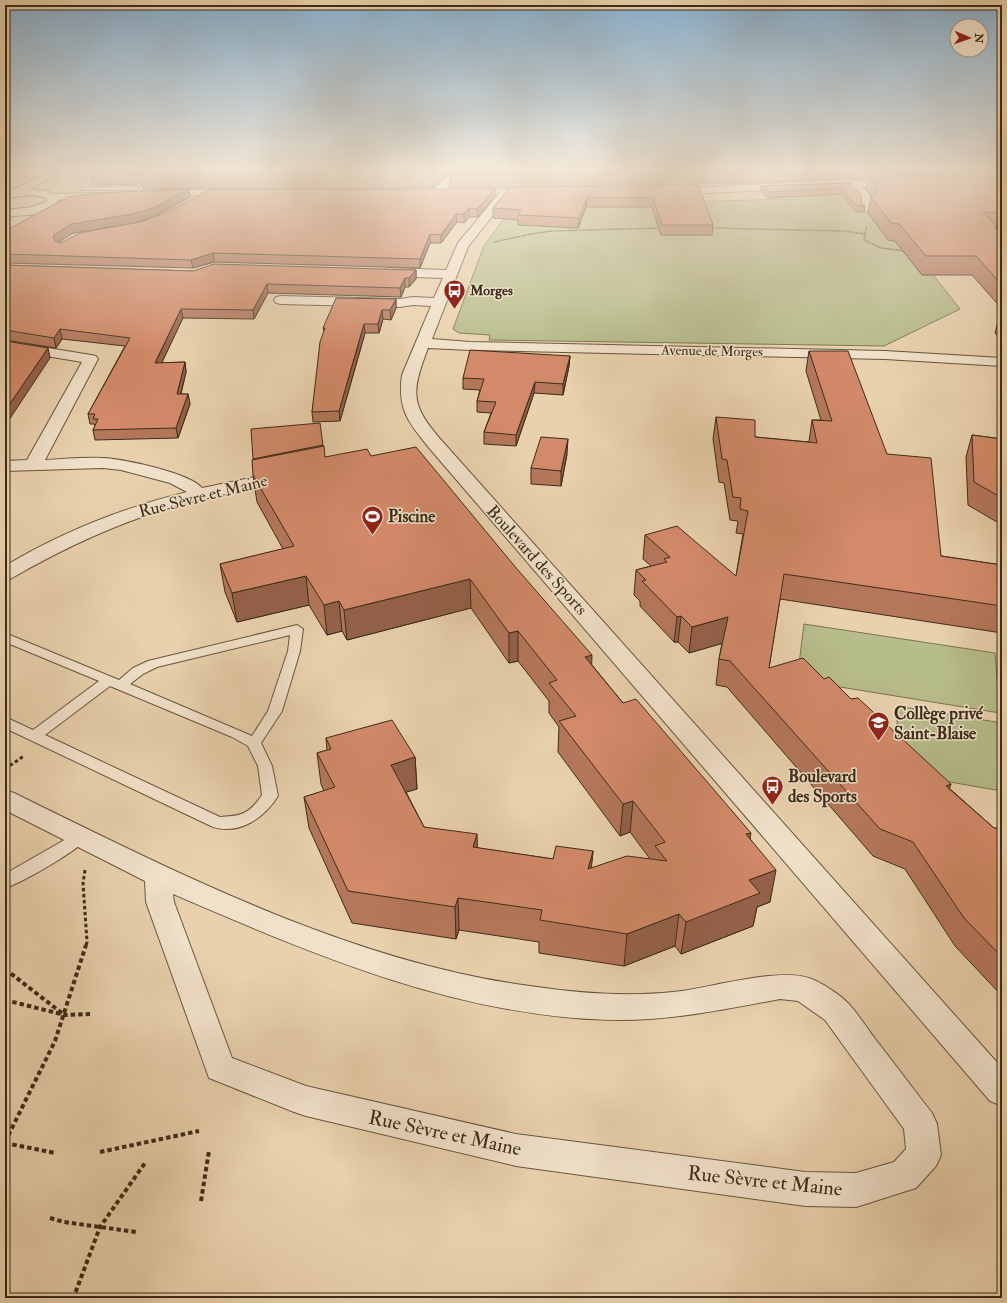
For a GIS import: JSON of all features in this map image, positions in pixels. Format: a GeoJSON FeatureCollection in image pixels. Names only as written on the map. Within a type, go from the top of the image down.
{"type":"FeatureCollection","features":[{"type":"Feature","properties":{"kind":"street","name":"Boulevard des Sports"},"geometry":{"type":"LineString","coordinates":[[476,230],[462,246],[410,375],[406,392],[410,408],[436,444],[746,797],[922,1002],[1002,1091]]}},
{"type":"Feature","properties":{"kind":"street"},"geometry":{"type":"LineString","coordinates":[[373,271],[450,274]]}},
{"type":"Feature","properties":{"kind":"street"},"geometry":{"type":"LineString","coordinates":[[281,300],[400,303],[413,301],[439,302]]}},
{"type":"Feature","properties":{"kind":"street","name":"Avenue de Morges"},"geometry":{"type":"LineString","coordinates":[[423,343],[470,346],[892,355],[1002,362]]}},
{"type":"Feature","properties":{"kind":"street"},"geometry":{"type":"LineString","coordinates":[[5,345],[91,359],[33,465]]}},
{"type":"Feature","properties":{"kind":"street"},"geometry":{"type":"LineString","coordinates":[[415,449],[436,444]]}},
{"type":"Feature","properties":{"kind":"street"},"geometry":{"type":"LineString","coordinates":[[5,466],[103,463],[121,465],[176,479],[192,487],[198,495]]}},
{"type":"Feature","properties":{"kind":"street","name":"Rue Sèvre et Maine"},"geometry":{"type":"LineString","coordinates":[[5,574],[52,548],[93,528],[128,515],[198,495],[303,472]]}},
{"type":"Feature","properties":{"kind":"street","name":"Rue Sèvre et Maine"},"geometry":{"type":"LineString","coordinates":[[5,798],[158,876],[298,935],[356,956],[455,985],[528,999],[620,1007],[673,1004],[780,987],[804,989],[836,1011],[920,1124],[924,1155],[904,1176],[856,1190],[805,1188],[516,1150],[306,1101],[220,1068],[160,902],[158,876]]}},
{"type":"Feature","properties":{"kind":"lane"},"geometry":{"type":"LineString","coordinates":[[34,736],[114,683],[153,664],[297,629],[294,651],[275,711],[254,743]]}},
{"type":"Feature","properties":{"kind":"lane"},"geometry":{"type":"LineString","coordinates":[[5,637],[237,734],[254,743],[265,766],[270,796],[256,815],[238,822],[218,823],[5,722]]}},
{"type":"Feature","properties":{"kind":"lane"},"geometry":{"type":"LineString","coordinates":[[5,882],[58,852],[80,837]]}},
{"type":"Feature","properties":{"kind":"path"},"geometry":{"type":"LineString","coordinates":[[466,241],[505,242],[534,233],[571,230]]}},
{"type":"Feature","properties":{"kind":"path"},"geometry":{"type":"LineString","coordinates":[[789,230],[844,231],[865,234]]}},
{"type":"Feature","properties":{"kind":"path"},"geometry":{"type":"LineString","coordinates":[[867,230],[864,240],[881,248],[909,251]]}},
{"type":"Feature","properties":{"kind":"path"},"geometry":{"type":"LineString","coordinates":[[55,1153],[5,1143],[56,1041],[87,942],[83,883],[86,865]]}},
{"type":"Feature","properties":{"kind":"path"},"geometry":{"type":"LineString","coordinates":[[5,969],[65,1015]]}},
{"type":"Feature","properties":{"kind":"path"},"geometry":{"type":"LineString","coordinates":[[5,1000],[65,1015],[90,1014]]}},
{"type":"Feature","properties":{"kind":"path"},"geometry":{"type":"LineString","coordinates":[[100,1152],[199,1132]]}},
{"type":"Feature","properties":{"kind":"path"},"geometry":{"type":"LineString","coordinates":[[201,1200],[209,1151]]}},
{"type":"Feature","properties":{"kind":"path"},"geometry":{"type":"LineString","coordinates":[[71,1298],[76,1291],[100,1227],[145,1163]]}},
{"type":"Feature","properties":{"kind":"path"},"geometry":{"type":"LineString","coordinates":[[50,1218],[64,1222],[136,1232]]}},
{"type":"Feature","properties":{"kind":"green space"},"geometry":{"type":"Polygon","coordinates":[[[496,230],[900,230],[906,241],[960,309],[884,346],[489,340],[490,335],[459,333],[453,329],[484,246],[496,230]]]}},
{"type":"Feature","properties":{"kind":"green space"},"geometry":{"type":"Polygon","coordinates":[[[804,624],[995,653],[1000,713],[797,680],[804,624]]]}},
{"type":"Feature","properties":{"kind":"green space"},"geometry":{"type":"Polygon","coordinates":[[[897,706],[1002,723],[1002,791],[897,773],[897,706]]]}},
{"type":"Feature","properties":{"kind":"building"},"geometry":{"type":"Polygon","coordinates":[[[62,230],[53,236],[55,241],[61,243],[80,233],[97,230],[445,230],[441,235],[430,234],[420,259],[213,253],[191,260],[5,254],[5,231],[62,230]]]}},
{"type":"Feature","properties":{"kind":"building"},"geometry":{"type":"Polygon","coordinates":[[[904,230],[997,230],[1002,235],[1002,285],[976,256],[926,256],[904,230]]]}},
{"type":"Feature","properties":{"kind":"building"},"geometry":{"type":"Polygon","coordinates":[[[214,264],[416,270],[409,278],[405,278],[400,288],[267,284],[253,310],[181,309],[155,363],[185,362],[177,394],[188,394],[176,428],[93,430],[98,419],[93,419],[95,414],[88,414],[130,338],[60,329],[54,338],[5,330],[5,265],[193,271],[214,264]]]}},
{"type":"Feature","properties":{"kind":"building"},"geometry":{"type":"Polygon","coordinates":[[[336,298],[396,299],[390,310],[382,310],[378,324],[364,324],[339,411],[312,412],[320,342],[325,328],[323,328],[336,298]]]}},
{"type":"Feature","properties":{"kind":"building"},"geometry":{"type":"Polygon","coordinates":[[[5,341],[48,348],[5,411],[5,341]]]}},
{"type":"Feature","properties":{"kind":"building"},"geometry":{"type":"Polygon","coordinates":[[[470,350],[570,356],[563,384],[535,382],[516,435],[484,432],[496,402],[477,401],[484,379],[463,378],[470,350]]]}},
{"type":"Feature","properties":{"kind":"building"},"geometry":{"type":"Polygon","coordinates":[[[809,351],[848,351],[887,454],[931,458],[941,556],[1002,565],[1002,606],[784,574],[769,668],[803,658],[824,679],[829,677],[851,699],[858,698],[951,784],[946,786],[994,828],[1002,829],[1002,957],[964,918],[913,842],[880,829],[730,661],[719,659],[728,617],[692,627],[681,616],[677,617],[642,581],[646,580],[636,570],[667,562],[664,559],[670,557],[645,535],[677,526],[736,576],[748,511],[740,509],[741,498],[733,497],[727,460],[722,459],[716,417],[755,420],[755,437],[817,443],[812,420],[832,421],[809,351]]]}},
{"type":"Feature","properties":{"kind":"building"},"geometry":{"type":"Polygon","coordinates":[[[320,423],[323,445],[253,459],[251,429],[320,423]]]}},
{"type":"Feature","properties":{"kind":"building"},"geometry":{"type":"Polygon","coordinates":[[[972,435],[1002,439],[1002,498],[974,482],[972,435]]]}},
{"type":"Feature","properties":{"kind":"building"},"geometry":{"type":"Polygon","coordinates":[[[541,437],[568,439],[561,471],[531,468],[541,437]]]}},
{"type":"Feature","properties":{"kind":"building"},"geometry":{"type":"Polygon","coordinates":[[[324,446],[325,457],[367,449],[371,456],[416,447],[517,569],[592,655],[585,657],[623,703],[636,699],[751,833],[746,834],[776,870],[749,880],[760,893],[686,922],[679,914],[627,934],[540,920],[542,910],[458,898],[455,907],[348,891],[304,797],[335,787],[317,753],[331,749],[326,738],[392,720],[415,757],[391,765],[424,827],[477,834],[473,847],[553,859],[556,846],[593,851],[588,869],[627,856],[667,861],[655,846],[665,842],[633,801],[623,804],[559,721],[576,716],[549,683],[557,680],[518,631],[509,633],[470,579],[344,610],[339,601],[324,605],[306,576],[232,593],[220,564],[294,546],[253,475],[252,460],[324,446]]]}},
{"type":"Feature","properties":{"kind":"place","name":"Morges"},"geometry":{"type":"Point","coordinates":[454,310]}},
{"type":"Feature","properties":{"kind":"place","name":"Piscine"},"geometry":{"type":"Point","coordinates":[372,536]}},
{"type":"Feature","properties":{"kind":"place","name":"Collège privé Saint-Blaise"},"geometry":{"type":"Point","coordinates":[878,742]}},
{"type":"Feature","properties":{"kind":"place","name":"Boulevard des Sports"},"geometry":{"type":"Point","coordinates":[772,806]}}]}
